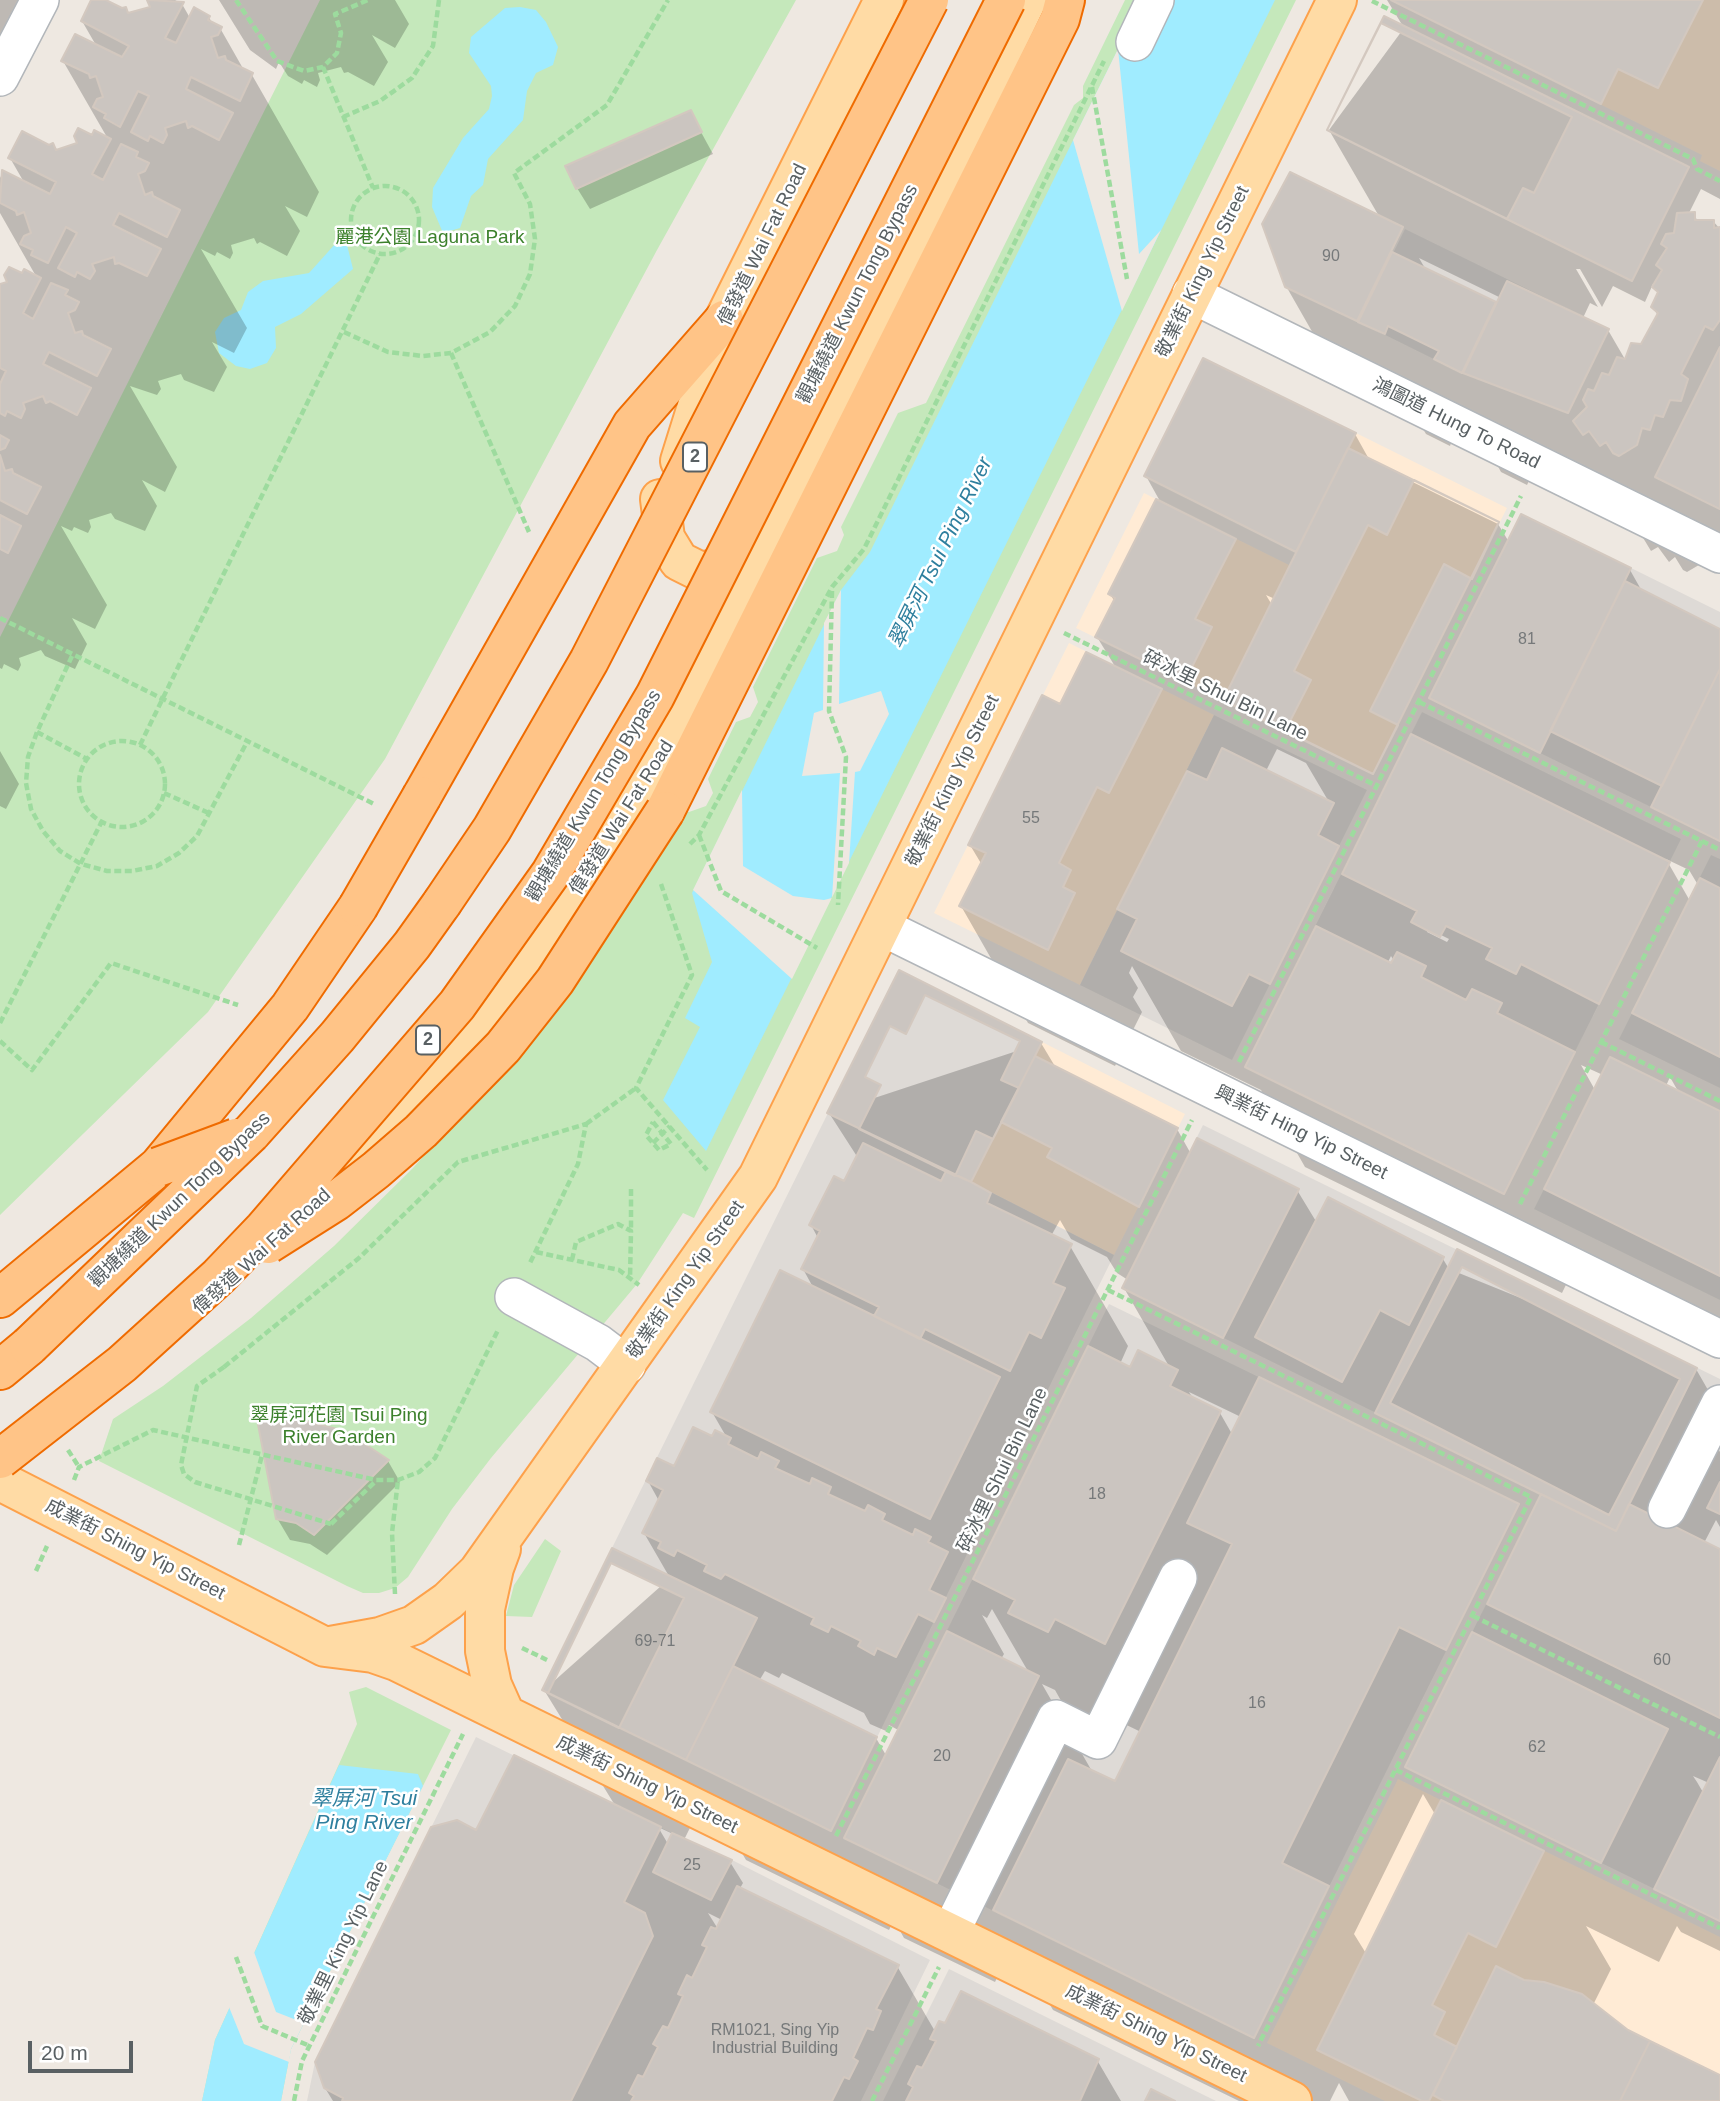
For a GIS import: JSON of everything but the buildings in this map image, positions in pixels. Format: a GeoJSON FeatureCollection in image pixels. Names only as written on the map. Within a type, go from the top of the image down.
{"type":"FeatureCollection","features":[{"type":"Feature","properties":{"kind":"highway","name":"觀塘繞道 Kwun Tong Bypass"},"geometry":{"type":"LineString","coordinates":[[0,1370],[29,1346],[251,1133],[337,1037],[412,946],[492,829],[589,661],[929,0]]}},
{"type":"Feature","properties":{"kind":"highway","name":"觀塘繞道 Kwun Tong Bypass"},"geometry":{"type":"LineString","coordinates":[[0,1459],[122,1364],[219,1276],[305,1184],[457,1005],[551,873],[655,696],[1006,0]]}},
{"type":"Feature","properties":{"kind":"highway"},"geometry":{"type":"LineString","coordinates":[[219,1276],[337,1201],[421,1131],[503,1047],[555,981],[603,910],[665,811],[1062,9]]}},
{"type":"Feature","properties":{"kind":"highway"},"geometry":{"type":"LineString","coordinates":[[0,1298],[158,1167],[289,1007],[375,881],[632,425],[724,320]]}},
{"type":"Feature","properties":{"kind":"highway"},"geometry":{"type":"LineString","coordinates":[[158,1167],[251,1133]]}},
{"type":"Feature","properties":{"kind":"main road","name":"偉發道 Wai Fat Road"},"geometry":{"type":"LineString","coordinates":[[0,1351],[65,1303],[202,1180],[400,948],[483,829],[530,747],[680,461],[724,320],[884,0]]}},
{"type":"Feature","properties":{"kind":"main road","name":"偉發道 Wai Fat Road"},"geometry":{"type":"LineString","coordinates":[[0,1479],[57,1434],[305,1216],[397,1124],[480,1025],[575,894],[682,720],[1027,0]]}},
{"type":"Feature","properties":{"kind":"main road","name":"敬業街 King Yip Street"},"geometry":{"type":"LineString","coordinates":[[325,1647],[380,1637],[414,1625],[478,1572],[758,1177],[1337,0]]}},
{"type":"Feature","properties":{"kind":"main road"},"geometry":{"type":"LineString","coordinates":[[660,499],[665,538],[679,561],[701,572],[736,564],[766,545]]}},
{"type":"Feature","properties":{"kind":"main road","name":"成業街 Shing Yip Street"},"geometry":{"type":"LineString","coordinates":[[0,1479],[325,1647],[373,1653],[396,1661],[505,1714],[947,1947],[1292,2101]]}},
{"type":"Feature","properties":{"kind":"main road","name":"敬業街 King Yip Street"},"geometry":{"type":"LineString","coordinates":[[505,1714],[492,1685],[485,1651],[485,1609],[494,1568],[510,1528]]}},
{"type":"Feature","properties":{"kind":"street"},"geometry":{"type":"LineString","coordinates":[[0,77],[40,0]]}},
{"type":"Feature","properties":{"kind":"street"},"geometry":{"type":"LineString","coordinates":[[1122,45],[1156,0]]}},
{"type":"Feature","properties":{"kind":"street","name":"鴻圖道 Hung To Road"},"geometry":{"type":"LineString","coordinates":[[1191,294],[1720,554]]}},
{"type":"Feature","properties":{"kind":"street","name":"興業街 Hing Yip Street"},"geometry":{"type":"LineString","coordinates":[[882,927],[1720,1339]]}},
{"type":"Feature","properties":{"kind":"street"},"geometry":{"type":"LineString","coordinates":[[514,1297],[598,1343],[627,1365]]}},
{"type":"Feature","properties":{"kind":"street"},"geometry":{"type":"LineString","coordinates":[[1667,1509],[1720,1404]]}},
{"type":"Feature","properties":{"kind":"street"},"geometry":{"type":"LineString","coordinates":[[947,1947],[1056,1718],[1098,1740],[1178,1578]]}},
{"type":"Feature","properties":{"kind":"path"},"geometry":{"type":"LineString","coordinates":[[236,0],[277,61],[304,71],[323,66],[337,52],[341,33],[335,14],[368,0]]}},
{"type":"Feature","properties":{"kind":"path"},"geometry":{"type":"LineString","coordinates":[[343,117],[380,101],[412,78],[433,46],[439,0]]}},
{"type":"Feature","properties":{"kind":"path"},"geometry":{"type":"LineString","coordinates":[[344,332],[388,352],[423,356],[451,353],[490,332],[514,306],[530,274],[536,239],[530,204],[514,173],[607,105],[668,0]]}},
{"type":"Feature","properties":{"kind":"path"},"geometry":{"type":"LineString","coordinates":[[1370,0],[1693,159],[1696,169],[1720,181]]}},
{"type":"Feature","properties":{"kind":"path"},"geometry":{"type":"LineString","coordinates":[[689,845],[699,835],[832,587],[864,549],[1092,85],[1122,45]]}},
{"type":"Feature","properties":{"kind":"path"},"geometry":{"type":"LineString","coordinates":[[323,66],[373,188]]}},
{"type":"Feature","properties":{"kind":"path"},"geometry":{"type":"LineString","coordinates":[[1092,85],[1127,279]]}},
{"type":"Feature","properties":{"kind":"path"},"geometry":{"type":"LineString","coordinates":[[391,187],[407,194],[418,208],[419,226],[412,242],[397,253],[380,254],[363,247],[353,232],[351,214],[359,198],[373,188],[391,187]]}},
{"type":"Feature","properties":{"kind":"path"},"geometry":{"type":"LineString","coordinates":[[141,745],[380,254]]}},
{"type":"Feature","properties":{"kind":"path"},"geometry":{"type":"LineString","coordinates":[[451,353],[531,537]]}},
{"type":"Feature","properties":{"kind":"path"},"geometry":{"type":"LineString","coordinates":[[1236,1069],[1521,496]]}},
{"type":"Feature","properties":{"kind":"path"},"geometry":{"type":"LineString","coordinates":[[832,587],[829,711],[846,757],[838,905]]}},
{"type":"Feature","properties":{"kind":"path"},"geometry":{"type":"LineString","coordinates":[[0,618],[379,807]]}},
{"type":"Feature","properties":{"kind":"path","name":"碎冰里 Shui Bin Lane"},"geometry":{"type":"LineString","coordinates":[[1060,631],[1377,786]]}},
{"type":"Feature","properties":{"kind":"path"},"geometry":{"type":"LineString","coordinates":[[72,656],[37,732],[28,757],[26,783],[31,808],[43,831],[60,851],[82,863],[107,871],[132,871],[157,866],[179,853],[197,836],[211,814],[247,742]]}},
{"type":"Feature","properties":{"kind":"path"},"geometry":{"type":"LineString","coordinates":[[1419,702],[1720,850]]}},
{"type":"Feature","properties":{"kind":"path"},"geometry":{"type":"LineString","coordinates":[[37,732],[87,759]]}},
{"type":"Feature","properties":{"kind":"path"},"geometry":{"type":"LineString","coordinates":[[124,741],[141,745],[157,759],[162,769],[164,793],[158,807],[148,818],[134,825],[118,827],[102,824],[82,802],[79,787],[87,759],[110,743],[124,741]]}},
{"type":"Feature","properties":{"kind":"path"},"geometry":{"type":"LineString","coordinates":[[164,793],[211,814]]}},
{"type":"Feature","properties":{"kind":"path"},"geometry":{"type":"LineString","coordinates":[[0,1023],[102,824]]}},
{"type":"Feature","properties":{"kind":"path"},"geometry":{"type":"LineString","coordinates":[[699,835],[721,891],[817,948]]}},
{"type":"Feature","properties":{"kind":"path"},"geometry":{"type":"LineString","coordinates":[[1518,1208],[1702,841]]}},
{"type":"Feature","properties":{"kind":"path"},"geometry":{"type":"LineString","coordinates":[[376,1480],[331,1524],[195,1482],[184,1474],[181,1465],[197,1386],[350,1265],[458,1162],[586,1124],[636,1088],[692,975],[660,886],[666,875]]}},
{"type":"Feature","properties":{"kind":"path"},"geometry":{"type":"LineString","coordinates":[[0,1041],[32,1070],[111,963],[238,1005]]}},
{"type":"Feature","properties":{"kind":"path"},"geometry":{"type":"LineString","coordinates":[[1601,1042],[1720,1101]]}},
{"type":"Feature","properties":{"kind":"path"},"geometry":{"type":"LineString","coordinates":[[636,1088],[707,1170]]}},
{"type":"Feature","properties":{"kind":"path","name":"碎冰里 Shui Bin Lane"},"geometry":{"type":"LineString","coordinates":[[834,1840],[1197,1111]]}},
{"type":"Feature","properties":{"kind":"path"},"geometry":{"type":"LineString","coordinates":[[653,1122],[671,1144],[659,1150],[653,1143],[646,1135],[653,1122]]}},
{"type":"Feature","properties":{"kind":"path"},"geometry":{"type":"LineString","coordinates":[[79,1467],[153,1430],[376,1480],[398,1480],[419,1472],[435,1458],[536,1252],[578,1164],[586,1124]]}},
{"type":"Feature","properties":{"kind":"path"},"geometry":{"type":"LineString","coordinates":[[653,1143],[670,1126]]}},
{"type":"Feature","properties":{"kind":"path"},"geometry":{"type":"LineString","coordinates":[[630,1279],[631,1189]]}},
{"type":"Feature","properties":{"kind":"path"},"geometry":{"type":"LineString","coordinates":[[572,1260],[576,1242],[618,1224],[631,1231]]}},
{"type":"Feature","properties":{"kind":"path"},"geometry":{"type":"LineString","coordinates":[[536,1252],[620,1270],[642,1288]]}},
{"type":"Feature","properties":{"kind":"path"},"geometry":{"type":"LineString","coordinates":[[1108,1290],[1531,1497],[1257,2048]]}},
{"type":"Feature","properties":{"kind":"path"},"geometry":{"type":"LineString","coordinates":[[239,1545],[262,1454]]}},
{"type":"Feature","properties":{"kind":"path"},"geometry":{"type":"LineString","coordinates":[[395,1600],[392,1533],[398,1480]]}},
{"type":"Feature","properties":{"kind":"path"},"geometry":{"type":"LineString","coordinates":[[1473,1616],[1720,1737]]}},
{"type":"Feature","properties":{"kind":"path"},"geometry":{"type":"LineString","coordinates":[[521,1647],[547,1660]]}},
{"type":"Feature","properties":{"kind":"path","name":"敬業里 King Yip Lane"},"geometry":{"type":"LineString","coordinates":[[294,2101],[302,2061],[467,1726]]}},
{"type":"Feature","properties":{"kind":"path"},"geometry":{"type":"LineString","coordinates":[[1396,1770],[1720,1928]]}},
{"type":"Feature","properties":{"kind":"path"},"geometry":{"type":"LineString","coordinates":[[872,2101],[947,1947]]}},
{"type":"Feature","properties":{"kind":"path"},"geometry":{"type":"LineString","coordinates":[[236,1957],[262,2026],[310,2046]]}},
{"type":"Feature","properties":{"kind":"shaded area"},"geometry":{"type":"Polygon","coordinates":[[[1391,0],[1720,0],[1720,171],[1700,161],[1702,155],[1391,0]]]}},
{"type":"Feature","properties":{"kind":"shaded area"},"geometry":{"type":"Polygon","coordinates":[[[1405,229],[1609,329],[1568,413],[1463,373],[1483,330],[1462,373],[1359,322],[1405,229]]]}},
{"type":"Feature","properties":{"kind":"shaded area"},"geometry":{"type":"Polygon","coordinates":[[[1356,433],[1507,508],[1373,774],[1076,628],[1144,493],[1289,565],[1356,433]]]}},
{"type":"Feature","properties":{"kind":"shaded area"},"geometry":{"type":"Polygon","coordinates":[[[1631,568],[1720,612],[1720,669],[1651,807],[1540,753],[1631,568]]]}},
{"type":"Feature","properties":{"kind":"shaded area"},"geometry":{"type":"Polygon","coordinates":[[[1069,643],[1214,715],[1080,985],[934,913],[1069,643]]]}},
{"type":"Feature","properties":{"kind":"shaded area"},"geometry":{"type":"Polygon","coordinates":[[[1422,712],[1681,839],[1504,1194],[1245,1067],[1422,712]]]}},
{"type":"Feature","properties":{"kind":"shaded area"},"geometry":{"type":"Polygon","coordinates":[[[1214,715],[1367,790],[1232,1060],[1080,985],[1214,715]]]}},
{"type":"Feature","properties":{"kind":"shaded area"},"geometry":{"type":"Polygon","coordinates":[[[1711,855],[1720,859],[1720,1088],[1619,1039],[1711,855]]]}},
{"type":"Feature","properties":{"kind":"shaded area"},"geometry":{"type":"Polygon","coordinates":[[[899,970],[1042,1042],[971,1182],[1114,1255],[831,1831],[686,1760],[756,1618],[612,1548],[899,970]]]}},
{"type":"Feature","properties":{"kind":"shaded area"},"geometry":{"type":"Polygon","coordinates":[[[1042,1042],[1185,1114],[1114,1255],[971,1182],[1042,1042]]]}},
{"type":"Feature","properties":{"kind":"shaded area"},"geometry":{"type":"Polygon","coordinates":[[[1610,1057],[1720,1111],[1720,1300],[1534,1209],[1610,1057]]]}},
{"type":"Feature","properties":{"kind":"shaded area"},"geometry":{"type":"Polygon","coordinates":[[[1203,1125],[1720,1379],[1720,1482],[1707,1508],[1720,1514],[1720,1921],[1405,1767],[1541,1494],[1122,1288],[1203,1125]]]}},
{"type":"Feature","properties":{"kind":"shaded area"},"geometry":{"type":"Polygon","coordinates":[[[1109,1304],[1519,1504],[1254,2038],[844,1838],[1109,1304]]]}},
{"type":"Feature","properties":{"kind":"shaded area"},"geometry":{"type":"Polygon","coordinates":[[[476,1737],[672,1833],[653,1872],[711,1900],[732,1860],[930,1960],[861,2101],[307,2101],[315,2062],[476,1737]]]}},
{"type":"Feature","properties":{"kind":"shaded area"},"geometry":{"type":"Polygon","coordinates":[[[1398,1779],[1720,1937],[1720,2101],[1385,2101],[1267,2043],[1398,1779]]]}},
{"type":"Feature","properties":{"kind":"shaded area"},"geometry":{"type":"Polygon","coordinates":[[[949,1969],[1216,2101],[883,2101],[949,1969]]]}},
{"type":"Feature","properties":{"kind":"green space","name":"麗港公園 Laguna Park"},"geometry":{"type":"Polygon","coordinates":[[[320,0],[796,0],[657,250],[385,759],[208,1012],[0,1215],[0,637],[320,0]]]}},
{"type":"Feature","properties":{"kind":"green space","name":"翠屏河花園 Tsui Ping River Garden"},"geometry":{"type":"Polygon","coordinates":[[[1125,0],[1296,0],[694,1218],[683,1213],[637,1284],[491,1458],[452,1509],[408,1577],[395,1588],[379,1593],[363,1593],[99,1461],[113,1419],[163,1386],[251,1318],[334,1246],[413,1168],[486,1086],[669,802],[689,812],[706,806],[713,793],[708,779],[736,722],[750,717],[758,702],[753,687],[817,558],[837,551],[844,535],[841,527],[898,413],[926,403],[1074,105],[1083,98],[1083,86],[1125,0]]]}},
{"type":"Feature","properties":{"kind":"green space"},"geometry":{"type":"Polygon","coordinates":[[[545,1539],[561,1551],[532,1617],[506,1616],[514,1585],[545,1539]]]}},
{"type":"Feature","properties":{"kind":"green space","name":"翠屏河 Tsui Ping River"},"geometry":{"type":"Polygon","coordinates":[[[366,1687],[451,1730],[291,2049],[281,2101],[202,2101],[215,2040],[357,1724],[349,1692],[366,1687]]]}},
{"type":"Feature","properties":{"kind":"water"},"geometry":{"type":"Polygon","coordinates":[[[1169,0],[1275,0],[706,1151],[663,1100],[700,1027],[685,1018],[712,962],[692,893],[841,590],[870,552],[1124,37],[1169,0]]]}},
{"type":"Feature","properties":{"kind":"water"},"geometry":{"type":"Polygon","coordinates":[[[505,8],[536,10],[546,22],[558,47],[553,65],[536,73],[527,91],[523,120],[488,159],[483,185],[471,196],[460,228],[443,233],[432,207],[433,188],[463,138],[489,109],[492,96],[491,86],[469,53],[471,37],[505,8]]]}},
{"type":"Feature","properties":{"kind":"water"},"geometry":{"type":"Polygon","coordinates":[[[336,243],[347,245],[353,269],[301,314],[275,327],[276,348],[267,363],[250,369],[236,366],[219,353],[215,332],[224,318],[241,310],[248,292],[263,281],[309,273],[336,243]]]}},
{"type":"Feature","properties":{"kind":"water","name":"翠屏河 Tsui Ping River"},"geometry":{"type":"Polygon","coordinates":[[[339,1765],[418,1774],[423,1786],[291,2049],[281,2101],[202,2101],[215,2040],[339,1765]]]}},
{"type":"Feature","properties":{"kind":"pier"},"geometry":{"type":"Polygon","coordinates":[[[1118,49],[1139,254],[1161,230],[1122,311],[1073,140],[1118,49]]]}},
{"type":"Feature","properties":{"kind":"pier"},"geometry":{"type":"Polygon","coordinates":[[[841,590],[839,704],[881,691],[889,714],[860,771],[855,772],[849,863],[832,898],[840,773],[802,776],[814,713],[823,710],[824,623],[841,590]]]}},
{"type":"Feature","properties":{"kind":"pier"},"geometry":{"type":"Polygon","coordinates":[[[742,790],[743,866],[793,896],[824,900],[832,898],[792,979],[693,890],[742,790]]]}},
{"type":"Feature","properties":{"kind":"pier"},"geometry":{"type":"Polygon","coordinates":[[[254,1952],[276,2012],[304,2023],[291,2049],[289,2062],[244,2044],[229,2007],[254,1952]]]}}]}
